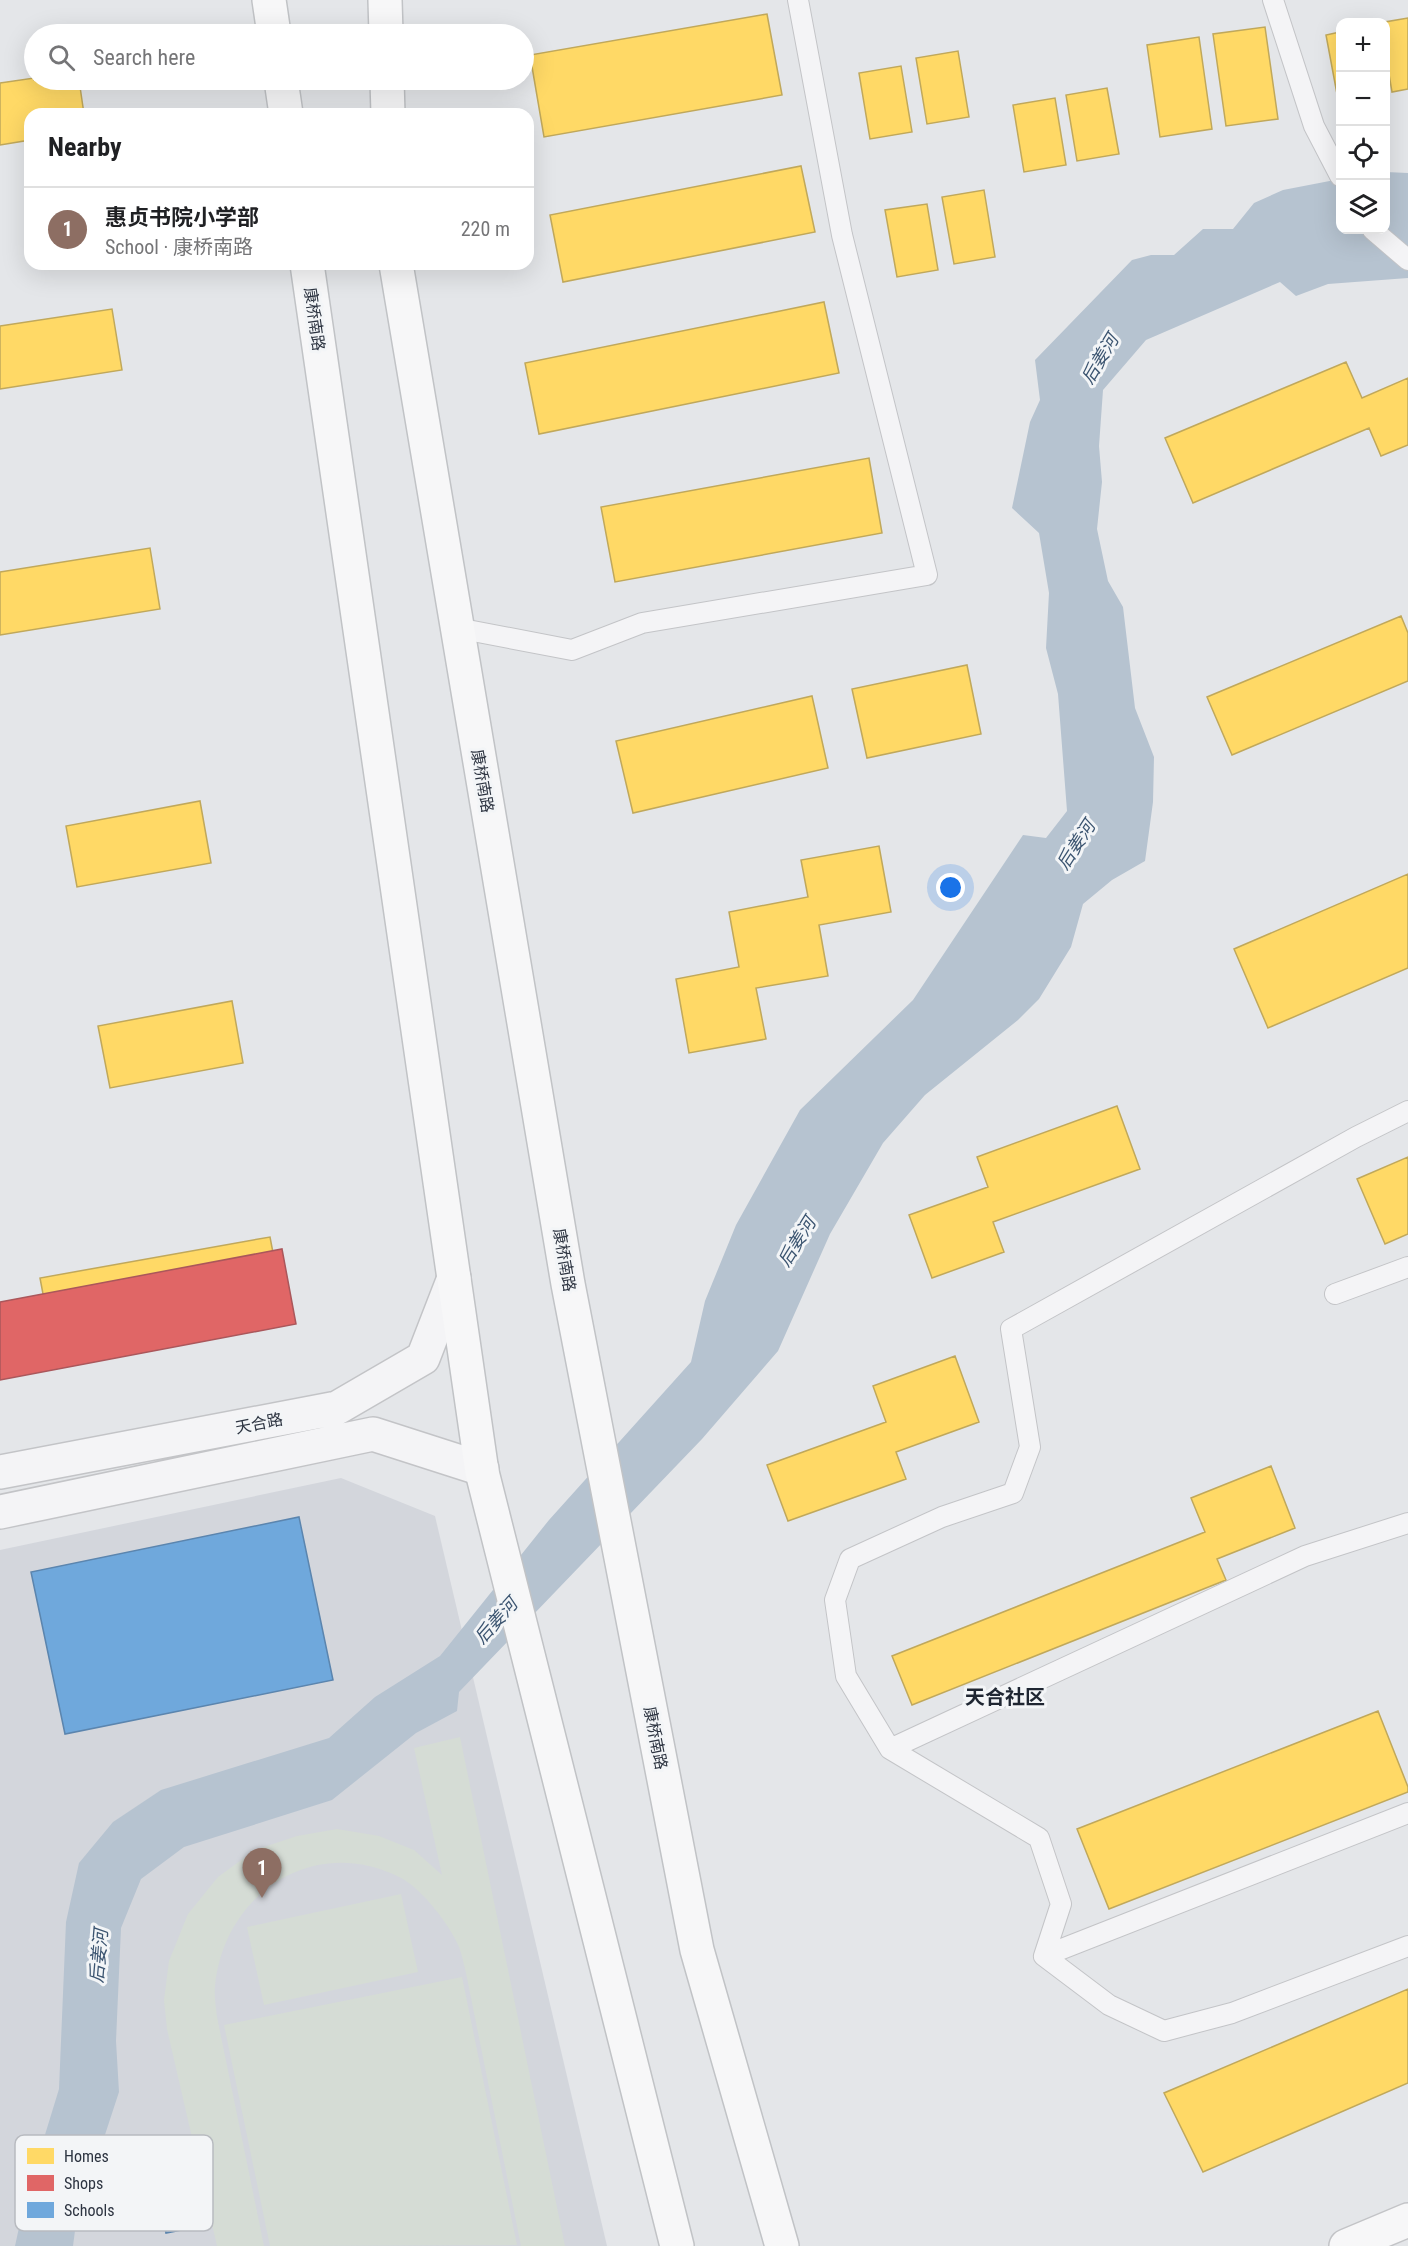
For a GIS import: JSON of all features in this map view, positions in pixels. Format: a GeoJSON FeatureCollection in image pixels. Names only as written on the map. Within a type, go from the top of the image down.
{"type":"FeatureCollection","features":[{"type":"Feature","properties":{"kind":"main road"},"geometry":{"type":"LineString","coordinates":[[269,0],[273,24]]}},
{"type":"Feature","properties":{"kind":"main road"},"geometry":{"type":"LineString","coordinates":[[385,0],[386,24]]}},
{"type":"Feature","properties":{"kind":"main road"},"geometry":{"type":"LineString","coordinates":[[282,90],[285,108]]}},
{"type":"Feature","properties":{"kind":"main road"},"geometry":{"type":"LineString","coordinates":[[387,90],[388,108]]}},
{"type":"Feature","properties":{"kind":"main road","name":"康桥南路"},"geometry":{"type":"LineString","coordinates":[[308,270],[482,1470],[677,2246]]}},
{"type":"Feature","properties":{"kind":"main road","name":"康桥南路"},"geometry":{"type":"LineString","coordinates":[[397,270],[582,1356],[697,1950],[782,2246]]}},
{"type":"Feature","properties":{"kind":"main road"},"geometry":{"type":"LineString","coordinates":[[1346,2246],[1408,2220]]}},
{"type":"Feature","properties":{"kind":"street","name":"天合路"},"geometry":{"type":"LineString","coordinates":[[0,1472],[337,1408],[423,1358],[454,1278]]}},
{"type":"Feature","properties":{"kind":"street","name":"天合路"},"geometry":{"type":"LineString","coordinates":[[0,1512],[373,1434],[482,1470]]}},
{"type":"Feature","properties":{"kind":"lane"},"geometry":{"type":"LineString","coordinates":[[457,628],[572,650],[642,623],[927,575],[842,235],[798,0]]}},
{"type":"Feature","properties":{"kind":"lane"},"geometry":{"type":"LineString","coordinates":[[1273,0],[1314,126],[1336,167]]}},
{"type":"Feature","properties":{"kind":"lane"},"geometry":{"type":"LineString","coordinates":[[1378,234],[1408,260]]}},
{"type":"Feature","properties":{"kind":"lane"},"geometry":{"type":"LineString","coordinates":[[1044,1956],[1061,1904],[1039,1838],[890,1749],[846,1676],[835,1600],[850,1559],[942,1517],[1013,1493],[1030,1447],[1011,1329],[1356,1137],[1408,1111]]}},
{"type":"Feature","properties":{"kind":"lane"},"geometry":{"type":"LineString","coordinates":[[1335,1294],[1408,1267]]}},
{"type":"Feature","properties":{"kind":"lane"},"geometry":{"type":"LineString","coordinates":[[890,1749],[1305,1556],[1408,1523]]}},
{"type":"Feature","properties":{"kind":"lane"},"geometry":{"type":"LineString","coordinates":[[1044,1956],[1408,1813]]}},
{"type":"Feature","properties":{"kind":"lane"},"geometry":{"type":"LineString","coordinates":[[1044,1956],[1109,2005],[1164,2031],[1232,2013],[1408,1946]]}},
{"type":"Feature","properties":{"kind":"shaded area"},"geometry":{"type":"Polygon","coordinates":[[[341,1478],[435,1516],[607,2246],[0,2246],[0,1550],[341,1478]]]}},
{"type":"Feature","properties":{"kind":"shaded area"},"geometry":{"type":"Polygon","coordinates":[[[460,1737],[565,2246],[521,2246],[466,1973],[459,1947],[449,1928],[418,1890],[401,1878],[369,1866],[337,1863],[307,1868],[279,1880],[255,1899],[236,1924],[222,1953],[215,1986],[217,2017],[264,2246],[217,2246],[213,2229],[213,2135],[191,2135],[167,2029],[164,2000],[169,1961],[188,1914],[218,1877],[255,1850],[297,1836],[337,1829],[379,1836],[414,1850],[442,1875],[414,1748],[460,1737]]]}},
{"type":"Feature","properties":{"kind":"shaded area"},"geometry":{"type":"Polygon","coordinates":[[[401,1894],[418,1972],[264,2005],[247,1927],[401,1894]]]}},
{"type":"Feature","properties":{"kind":"shaded area"},"geometry":{"type":"Polygon","coordinates":[[[462,1977],[517,2245],[270,2246],[224,2025],[462,1977]]]}},
{"type":"Feature","properties":{"kind":"water","name":"后姜河"},"geometry":{"type":"Polygon","coordinates":[[[1390,172],[1408,173],[1408,278],[1328,284],[1296,296],[1280,282],[1146,340],[1103,390],[1099,446],[1102,482],[1097,529],[1108,581],[1123,607],[1135,708],[1154,757],[1153,802],[1145,861],[1112,880],[1083,904],[1071,947],[1039,999],[1018,1020],[925,1095],[883,1143],[830,1234],[778,1351],[702,1439],[459,1692],[457,1711],[416,1733],[332,1800],[184,1847],[141,1879],[121,1928],[116,2041],[119,2092],[105,2135],[45,2135],[59,2089],[66,1922],[79,1863],[113,1822],[161,1790],[329,1738],[375,1697],[440,1656],[549,1520],[691,1362],[705,1301],[736,1225],[800,1110],[913,1000],[1023,835],[1046,838],[1067,811],[1058,694],[1046,648],[1049,593],[1039,533],[1012,508],[1030,422],[1040,400],[1035,360],[1132,260],[1151,255],[1174,255],[1203,229],[1233,229],[1254,203],[1283,190],[1336,180],[1336,234],[1390,234],[1390,172]]]}},
{"type":"Feature","properties":{"kind":"water"},"geometry":{"type":"Polygon","coordinates":[[[18,2231],[75,2231],[73,2246],[15,2246],[18,2231]]]}},
{"type":"Feature","properties":{"kind":"building: Homes"},"geometry":{"type":"Polygon","coordinates":[[[767,14],[782,95],[544,137],[534,78],[534,54],[767,14]]]}},
{"type":"Feature","properties":{"kind":"building: Homes"},"geometry":{"type":"Polygon","coordinates":[[[1408,18],[1408,89],[1392,92],[1390,80],[1390,21],[1408,18]]]}},
{"type":"Feature","properties":{"kind":"building: Homes"},"geometry":{"type":"Polygon","coordinates":[[[1265,27],[1278,119],[1226,126],[1213,34],[1265,27]]]}},
{"type":"Feature","properties":{"kind":"building: Homes"},"geometry":{"type":"Polygon","coordinates":[[[1336,33],[1336,89],[1326,35],[1336,33]]]}},
{"type":"Feature","properties":{"kind":"building: Homes"},"geometry":{"type":"Polygon","coordinates":[[[1199,37],[1212,129],[1160,137],[1147,45],[1199,37]]]}},
{"type":"Feature","properties":{"kind":"building: Homes"},"geometry":{"type":"Polygon","coordinates":[[[958,51],[969,117],[927,124],[916,58],[958,51]]]}},
{"type":"Feature","properties":{"kind":"building: Homes"},"geometry":{"type":"Polygon","coordinates":[[[901,66],[912,132],[870,139],[859,73],[901,66]]]}},
{"type":"Feature","properties":{"kind":"building: Homes"},"geometry":{"type":"Polygon","coordinates":[[[24,79],[24,90],[80,90],[83,108],[24,108],[24,141],[0,145],[0,83],[24,79]]]}},
{"type":"Feature","properties":{"kind":"building: Homes"},"geometry":{"type":"Polygon","coordinates":[[[1107,88],[1119,154],[1077,161],[1066,95],[1107,88]]]}},
{"type":"Feature","properties":{"kind":"building: Homes"},"geometry":{"type":"Polygon","coordinates":[[[1055,98],[1066,165],[1024,172],[1013,105],[1055,98]]]}},
{"type":"Feature","properties":{"kind":"building: Homes"},"geometry":{"type":"Polygon","coordinates":[[[801,166],[815,232],[563,282],[550,215],[801,166]]]}},
{"type":"Feature","properties":{"kind":"building: Homes"},"geometry":{"type":"Polygon","coordinates":[[[984,190],[995,257],[954,264],[942,197],[984,190]]]}},
{"type":"Feature","properties":{"kind":"building: Homes"},"geometry":{"type":"Polygon","coordinates":[[[927,204],[938,270],[897,277],[885,210],[927,204]]]}},
{"type":"Feature","properties":{"kind":"building: Homes"},"geometry":{"type":"Polygon","coordinates":[[[824,302],[839,373],[539,434],[525,363],[824,302]]]}},
{"type":"Feature","properties":{"kind":"building: Homes"},"geometry":{"type":"Polygon","coordinates":[[[112,309],[122,370],[0,389],[0,326],[112,309]]]}},
{"type":"Feature","properties":{"kind":"building: Homes"},"geometry":{"type":"Polygon","coordinates":[[[1346,362],[1362,398],[1408,378],[1408,445],[1381,456],[1369,428],[1193,503],[1165,438],[1346,362]]]}},
{"type":"Feature","properties":{"kind":"building: Homes"},"geometry":{"type":"Polygon","coordinates":[[[869,458],[882,533],[615,582],[601,507],[869,458]]]}},
{"type":"Feature","properties":{"kind":"building: Homes"},"geometry":{"type":"Polygon","coordinates":[[[150,548],[160,609],[0,635],[0,572],[150,548]]]}},
{"type":"Feature","properties":{"kind":"building: Homes"},"geometry":{"type":"Polygon","coordinates":[[[1401,616],[1408,633],[1408,681],[1232,755],[1207,697],[1401,616]]]}},
{"type":"Feature","properties":{"kind":"building: Homes"},"geometry":{"type":"Polygon","coordinates":[[[967,665],[981,734],[867,758],[852,689],[967,665]]]}},
{"type":"Feature","properties":{"kind":"building: Homes"},"geometry":{"type":"Polygon","coordinates":[[[812,696],[828,768],[633,813],[616,741],[812,696]]]}},
{"type":"Feature","properties":{"kind":"building: Homes"},"geometry":{"type":"Polygon","coordinates":[[[200,801],[211,863],[77,887],[66,826],[200,801]]]}},
{"type":"Feature","properties":{"kind":"building: Homes"},"geometry":{"type":"Polygon","coordinates":[[[879,846],[891,912],[819,925],[828,976],[756,988],[766,1039],[689,1053],[676,979],[739,967],[729,912],[808,897],[801,860],[879,846]]]}},
{"type":"Feature","properties":{"kind":"building: Homes"},"geometry":{"type":"Polygon","coordinates":[[[1408,874],[1408,968],[1268,1028],[1234,949],[1408,874]]]}},
{"type":"Feature","properties":{"kind":"building: Homes"},"geometry":{"type":"Polygon","coordinates":[[[232,1001],[243,1063],[110,1088],[98,1026],[232,1001]]]}},
{"type":"Feature","properties":{"kind":"building: Homes"},"geometry":{"type":"Polygon","coordinates":[[[1117,1106],[1140,1169],[993,1222],[1004,1252],[932,1278],[909,1215],[988,1187],[977,1157],[1117,1106]]]}},
{"type":"Feature","properties":{"kind":"building: Homes"},"geometry":{"type":"Polygon","coordinates":[[[1408,1157],[1408,1234],[1385,1244],[1357,1179],[1408,1157]]]}},
{"type":"Feature","properties":{"kind":"building: Homes"},"geometry":{"type":"Polygon","coordinates":[[[270,1237],[282,1300],[52,1342],[40,1278],[270,1237]]]}},
{"type":"Feature","properties":{"kind":"building: Homes"},"geometry":{"type":"Polygon","coordinates":[[[955,1356],[979,1422],[896,1452],[906,1479],[788,1521],[767,1465],[886,1422],[873,1386],[955,1356]]]}},
{"type":"Feature","properties":{"kind":"building: Homes"},"geometry":{"type":"Polygon","coordinates":[[[1271,1466],[1295,1528],[1217,1559],[1226,1580],[912,1705],[892,1656],[1205,1532],[1191,1498],[1271,1466]]]}},
{"type":"Feature","properties":{"kind":"building: Homes"},"geometry":{"type":"Polygon","coordinates":[[[1378,1711],[1408,1792],[1109,1909],[1077,1829],[1378,1711]]]}},
{"type":"Feature","properties":{"kind":"building: Homes"},"geometry":{"type":"Polygon","coordinates":[[[1408,1989],[1408,2083],[1203,2172],[1164,2093],[1408,1989]]]}},
{"type":"Feature","properties":{"kind":"building: Shops"},"geometry":{"type":"Polygon","coordinates":[[[282,1249],[296,1324],[0,1380],[0,1302],[282,1249]]]}},
{"type":"Feature","properties":{"kind":"building: Schools"},"geometry":{"type":"Polygon","coordinates":[[[299,1517],[333,1680],[65,1734],[31,1572],[299,1517]]]}},
{"type":"Feature","properties":{"kind":"place","name":"惠贞书院小学部"},"geometry":{"type":"Point","coordinates":[262,1898]}},
{"type":"Feature","properties":{"kind":"district","name":"天合社区"},"geometry":{"type":"Point","coordinates":[1005,1697]}}]}
